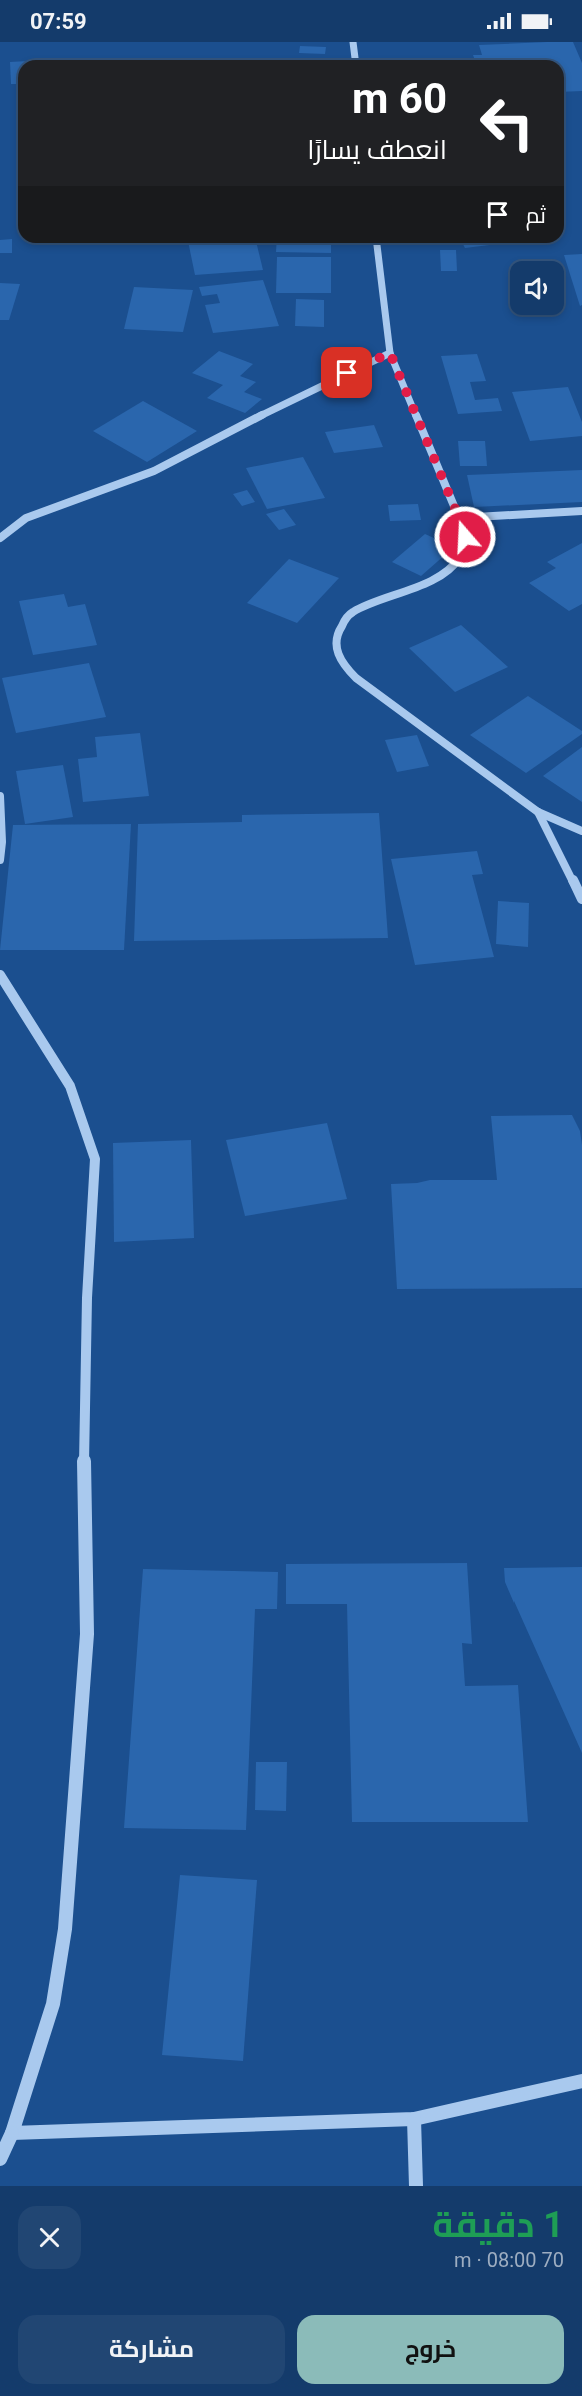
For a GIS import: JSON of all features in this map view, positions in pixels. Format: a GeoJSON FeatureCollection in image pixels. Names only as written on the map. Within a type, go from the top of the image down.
{"type":"FeatureCollection","features":[{"type":"Feature","properties":{"kind":"street"},"geometry":{"type":"LineString","coordinates":[[353,42],[355,60]]}},
{"type":"Feature","properties":{"kind":"street"},"geometry":{"type":"LineString","coordinates":[[377,243],[390,353],[465,537],[457,562],[427,580],[352,612],[343,621],[337,633],[335,644],[338,657],[345,668],[356,678],[538,812],[582,831]]}},
{"type":"Feature","properties":{"kind":"street"},"geometry":{"type":"LineString","coordinates":[[0,538],[26,518],[154,471],[283,404],[390,353]]}},
{"type":"Feature","properties":{"kind":"street"},"geometry":{"type":"LineString","coordinates":[[459,518],[582,511]]}},
{"type":"Feature","properties":{"kind":"street"},"geometry":{"type":"LineString","coordinates":[[0,796],[2,842],[0,860]]}},
{"type":"Feature","properties":{"kind":"street"},"geometry":{"type":"LineString","coordinates":[[538,812],[582,898]]}},
{"type":"Feature","properties":{"kind":"street"},"geometry":{"type":"LineString","coordinates":[[0,975],[70,1086],[94,1159],[87,1298],[84,1452],[87,1634],[65,1929],[53,2004],[12,2133],[0,2158]]}},
{"type":"Feature","properties":{"kind":"street"},"geometry":{"type":"LineString","coordinates":[[12,2133],[414,2119],[582,2081]]}},
{"type":"Feature","properties":{"kind":"street"},"geometry":{"type":"LineString","coordinates":[[414,2119],[416,2186]]}},
{"type":"Feature","properties":{"kind":"building"},"geometry":{"type":"Polygon","coordinates":[[[573,42],[582,63],[582,91],[564,92],[564,60],[475,60],[473,55],[482,55],[479,45],[573,42]]]}},
{"type":"Feature","properties":{"kind":"building"},"geometry":{"type":"Polygon","coordinates":[[[300,46],[326,47],[325,54],[299,53],[300,46]]]}},
{"type":"Feature","properties":{"kind":"building"},"geometry":{"type":"Polygon","coordinates":[[[10,62],[18,62],[18,84],[11,84],[10,62]]]}},
{"type":"Feature","properties":{"kind":"building"},"geometry":{"type":"Polygon","coordinates":[[[12,239],[12,253],[0,253],[0,240],[12,239]]]}},
{"type":"Feature","properties":{"kind":"building"},"geometry":{"type":"Polygon","coordinates":[[[188,243],[256,243],[263,270],[195,275],[188,243]]]}},
{"type":"Feature","properties":{"kind":"building"},"geometry":{"type":"Polygon","coordinates":[[[277,243],[331,243],[331,253],[276,252],[277,243]]]}},
{"type":"Feature","properties":{"kind":"building"},"geometry":{"type":"Polygon","coordinates":[[[462,243],[505,243],[465,248],[462,243]]]}},
{"type":"Feature","properties":{"kind":"building"},"geometry":{"type":"Polygon","coordinates":[[[440,250],[456,250],[457,271],[441,271],[440,250]]]}},
{"type":"Feature","properties":{"kind":"building"},"geometry":{"type":"Polygon","coordinates":[[[582,254],[582,305],[580,306],[564,255],[582,254]]]}},
{"type":"Feature","properties":{"kind":"building"},"geometry":{"type":"Polygon","coordinates":[[[277,257],[331,257],[331,293],[276,293],[277,257]]]}},
{"type":"Feature","properties":{"kind":"building"},"geometry":{"type":"Polygon","coordinates":[[[263,280],[279,326],[213,333],[205,305],[220,303],[217,294],[202,296],[199,287],[263,280]]]}},
{"type":"Feature","properties":{"kind":"building"},"geometry":{"type":"Polygon","coordinates":[[[0,283],[20,284],[9,320],[0,320],[0,283]]]}},
{"type":"Feature","properties":{"kind":"building"},"geometry":{"type":"Polygon","coordinates":[[[134,287],[193,290],[183,332],[124,329],[134,287]]]}},
{"type":"Feature","properties":{"kind":"building"},"geometry":{"type":"Polygon","coordinates":[[[296,299],[324,300],[324,327],[295,326],[296,299]]]}},
{"type":"Feature","properties":{"kind":"building"},"geometry":{"type":"Polygon","coordinates":[[[219,351],[253,364],[240,376],[256,382],[244,392],[262,399],[245,413],[207,398],[223,385],[192,373],[219,351]]]}},
{"type":"Feature","properties":{"kind":"building"},"geometry":{"type":"Polygon","coordinates":[[[477,354],[486,381],[470,382],[475,400],[498,398],[502,411],[458,414],[441,356],[477,354]]]}},
{"type":"Feature","properties":{"kind":"building"},"geometry":{"type":"Polygon","coordinates":[[[568,387],[582,422],[582,436],[530,441],[512,392],[568,387]]]}},
{"type":"Feature","properties":{"kind":"building"},"geometry":{"type":"Polygon","coordinates":[[[143,401],[197,431],[147,462],[93,431],[143,401]]]}},
{"type":"Feature","properties":{"kind":"building"},"geometry":{"type":"Polygon","coordinates":[[[374,425],[383,447],[334,453],[325,432],[374,425]]]}},
{"type":"Feature","properties":{"kind":"building"},"geometry":{"type":"Polygon","coordinates":[[[458,441],[485,441],[487,466],[460,466],[458,441]]]}},
{"type":"Feature","properties":{"kind":"building"},"geometry":{"type":"Polygon","coordinates":[[[303,457],[325,498],[267,509],[246,468],[303,457]]]}},
{"type":"Feature","properties":{"kind":"building"},"geometry":{"type":"Polygon","coordinates":[[[582,470],[582,502],[474,507],[467,475],[582,470]]]}},
{"type":"Feature","properties":{"kind":"building"},"geometry":{"type":"Polygon","coordinates":[[[247,490],[255,502],[242,506],[233,494],[247,490]]]}},
{"type":"Feature","properties":{"kind":"building"},"geometry":{"type":"Polygon","coordinates":[[[418,504],[421,520],[390,521],[388,505],[418,504]]]}},
{"type":"Feature","properties":{"kind":"building"},"geometry":{"type":"Polygon","coordinates":[[[284,509],[296,525],[279,530],[266,514],[284,509]]]}},
{"type":"Feature","properties":{"kind":"building"},"geometry":{"type":"Polygon","coordinates":[[[425,534],[454,547],[421,576],[392,562],[425,534]]]}},
{"type":"Feature","properties":{"kind":"building"},"geometry":{"type":"Polygon","coordinates":[[[582,543],[582,604],[569,611],[529,583],[556,568],[547,562],[582,543]]]}},
{"type":"Feature","properties":{"kind":"building"},"geometry":{"type":"Polygon","coordinates":[[[289,559],[339,578],[297,623],[247,603],[289,559]]]}},
{"type":"Feature","properties":{"kind":"building"},"geometry":{"type":"Polygon","coordinates":[[[64,594],[68,607],[85,604],[97,645],[33,655],[19,601],[64,594]]]}},
{"type":"Feature","properties":{"kind":"building"},"geometry":{"type":"Polygon","coordinates":[[[461,625],[508,667],[455,692],[409,648],[461,625]]]}},
{"type":"Feature","properties":{"kind":"building"},"geometry":{"type":"Polygon","coordinates":[[[89,663],[106,717],[16,733],[2,678],[89,663]]]}},
{"type":"Feature","properties":{"kind":"building"},"geometry":{"type":"Polygon","coordinates":[[[528,696],[582,731],[582,734],[526,773],[470,735],[528,696]]]}},
{"type":"Feature","properties":{"kind":"building"},"geometry":{"type":"Polygon","coordinates":[[[140,733],[149,796],[83,802],[78,759],[97,757],[95,737],[140,733]]]}},
{"type":"Feature","properties":{"kind":"building"},"geometry":{"type":"Polygon","coordinates":[[[417,735],[429,766],[397,772],[385,740],[417,735]]]}},
{"type":"Feature","properties":{"kind":"building"},"geometry":{"type":"Polygon","coordinates":[[[582,747],[582,802],[543,776],[582,747]]]}},
{"type":"Feature","properties":{"kind":"building"},"geometry":{"type":"Polygon","coordinates":[[[63,765],[73,817],[25,824],[16,771],[63,765]]]}},
{"type":"Feature","properties":{"kind":"building"},"geometry":{"type":"Polygon","coordinates":[[[379,813],[388,938],[134,941],[138,824],[242,822],[242,815],[379,813]]]}},
{"type":"Feature","properties":{"kind":"building"},"geometry":{"type":"Polygon","coordinates":[[[131,824],[124,950],[0,950],[13,825],[131,824]]]}},
{"type":"Feature","properties":{"kind":"building"},"geometry":{"type":"Polygon","coordinates":[[[477,851],[483,874],[472,875],[494,957],[415,965],[391,859],[477,851]]]}},
{"type":"Feature","properties":{"kind":"building"},"geometry":{"type":"Polygon","coordinates":[[[498,901],[529,903],[528,947],[496,944],[498,901]]]}},
{"type":"Feature","properties":{"kind":"building"},"geometry":{"type":"Polygon","coordinates":[[[572,1115],[580,1131],[582,1145],[582,1288],[397,1289],[391,1184],[430,1180],[497,1180],[491,1116],[572,1115]]]}},
{"type":"Feature","properties":{"kind":"building"},"geometry":{"type":"Polygon","coordinates":[[[327,1123],[347,1199],[245,1216],[226,1140],[327,1123]]]}},
{"type":"Feature","properties":{"kind":"building"},"geometry":{"type":"Polygon","coordinates":[[[191,1140],[194,1238],[114,1242],[113,1143],[191,1140]]]}},
{"type":"Feature","properties":{"kind":"building"},"geometry":{"type":"Polygon","coordinates":[[[467,1563],[472,1644],[462,1643],[465,1686],[518,1685],[528,1822],[352,1822],[347,1604],[286,1604],[286,1564],[467,1563]]]}},
{"type":"Feature","properties":{"kind":"building"},"geometry":{"type":"Polygon","coordinates":[[[582,1567],[582,1753],[505,1582],[504,1568],[582,1567]]]}},
{"type":"Feature","properties":{"kind":"building"},"geometry":{"type":"Polygon","coordinates":[[[143,1569],[278,1572],[277,1609],[255,1609],[246,1830],[124,1828],[143,1569]]]}},
{"type":"Feature","properties":{"kind":"building"},"geometry":{"type":"Polygon","coordinates":[[[256,1762],[287,1762],[286,1811],[255,1810],[256,1762]]]}},
{"type":"Feature","properties":{"kind":"building"},"geometry":{"type":"Polygon","coordinates":[[[180,1875],[257,1880],[243,2061],[162,2055],[180,1875]]]}},
{"type":"Feature","properties":{"kind":"route"},"geometry":{"type":"LineString","coordinates":[[347,373],[390,353],[465,537]]}}]}
